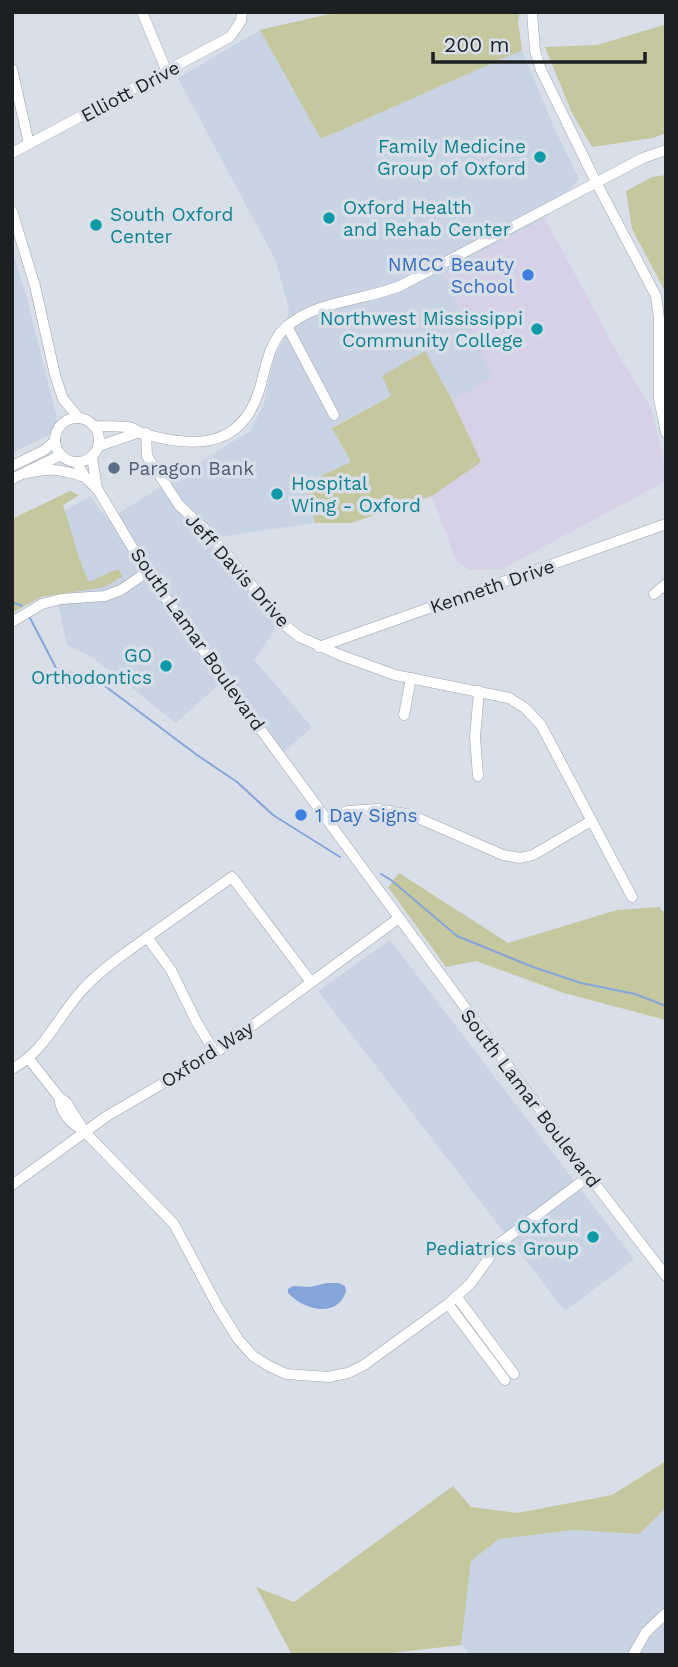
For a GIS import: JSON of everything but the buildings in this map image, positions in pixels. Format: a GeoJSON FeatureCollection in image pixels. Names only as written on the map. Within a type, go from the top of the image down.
{"type":"FeatureCollection","features":[{"type":"Feature","properties":{"kind":"street"},"geometry":{"type":"LineString","coordinates":[[142,12],[167,72]]}},
{"type":"Feature","properties":{"kind":"street"},"geometry":{"type":"LineString","coordinates":[[532,12],[537,60],[596,182],[656,296],[659,318],[659,400],[666,433]]}},
{"type":"Feature","properties":{"kind":"street","name":"Elliott Drive"},"geometry":{"type":"LineString","coordinates":[[12,153],[230,37],[242,17]]}},
{"type":"Feature","properties":{"kind":"street"},"geometry":{"type":"LineString","coordinates":[[12,69],[29,144]]}},
{"type":"Feature","properties":{"kind":"street"},"geometry":{"type":"LineString","coordinates":[[63,399],[79,418],[94,426],[132,428],[194,444],[222,437],[246,419],[256,402],[271,346],[287,326],[326,306],[386,292],[400,286],[596,182],[643,158],[666,150]]}},
{"type":"Feature","properties":{"kind":"street"},"geometry":{"type":"LineString","coordinates":[[12,211],[35,286],[63,399],[63,424],[55,441],[61,455],[17,476]]}},
{"type":"Feature","properties":{"kind":"street"},"geometry":{"type":"LineString","coordinates":[[12,252],[24,250]]}},
{"type":"Feature","properties":{"kind":"street"},"geometry":{"type":"LineString","coordinates":[[287,326],[334,415]]}},
{"type":"Feature","properties":{"kind":"street"},"geometry":{"type":"LineString","coordinates":[[63,424],[79,418]]}},
{"type":"Feature","properties":{"kind":"street"},"geometry":{"type":"LineString","coordinates":[[94,426],[98,432],[99,446]]}},
{"type":"Feature","properties":{"kind":"street"},"geometry":{"type":"LineString","coordinates":[[76,463],[92,457],[99,446],[114,439],[143,433]]}},
{"type":"Feature","properties":{"kind":"street","name":"Jeff Davis Drive"},"geometry":{"type":"LineString","coordinates":[[143,433],[147,456],[179,505],[213,538],[283,624],[300,637],[319,647],[395,675],[509,698],[525,708],[541,725],[632,897]]}},
{"type":"Feature","properties":{"kind":"street"},"geometry":{"type":"LineString","coordinates":[[12,466],[43,451],[55,441]]}},
{"type":"Feature","properties":{"kind":"street","name":"South Lamar Boulevard"},"geometry":{"type":"LineString","coordinates":[[61,455],[76,463],[98,490],[147,572],[589,1177],[666,1276]]}},
{"type":"Feature","properties":{"kind":"street","name":"South Lamar Boulevard"},"geometry":{"type":"LineString","coordinates":[[92,457],[98,490]]}},
{"type":"Feature","properties":{"kind":"street"},"geometry":{"type":"LineString","coordinates":[[17,476],[51,468],[85,477]]}},
{"type":"Feature","properties":{"kind":"street","name":"Kenneth Drive"},"geometry":{"type":"LineString","coordinates":[[319,647],[666,524]]}},
{"type":"Feature","properties":{"kind":"street"},"geometry":{"type":"LineString","coordinates":[[12,622],[41,604],[61,598],[105,596],[121,590],[147,572]]}},
{"type":"Feature","properties":{"kind":"street"},"geometry":{"type":"LineString","coordinates":[[654,594],[666,584]]}},
{"type":"Feature","properties":{"kind":"street"},"geometry":{"type":"LineString","coordinates":[[404,715],[411,678]]}},
{"type":"Feature","properties":{"kind":"street"},"geometry":{"type":"LineString","coordinates":[[478,776],[475,737],[479,691]]}},
{"type":"Feature","properties":{"kind":"street"},"geometry":{"type":"LineString","coordinates":[[328,819],[348,811],[379,809],[411,815],[503,855],[520,858],[533,855],[591,821]]}},
{"type":"Feature","properties":{"kind":"street"},"geometry":{"type":"LineString","coordinates":[[12,1069],[29,1059],[47,1040],[84,987],[115,960],[232,877],[311,982]]}},
{"type":"Feature","properties":{"kind":"street","name":"Oxford Way"},"geometry":{"type":"LineString","coordinates":[[12,1185],[107,1116],[215,1053],[399,918]]}},
{"type":"Feature","properties":{"kind":"street"},"geometry":{"type":"LineString","coordinates":[[147,937],[171,970],[215,1053]]}},
{"type":"Feature","properties":{"kind":"street"},"geometry":{"type":"LineString","coordinates":[[29,1059],[58,1097],[66,1102],[85,1132],[173,1224],[238,1339],[253,1356],[286,1374],[328,1377],[348,1373],[364,1365],[452,1300],[470,1284],[500,1243],[589,1177]]}},
{"type":"Feature","properties":{"kind":"street"},"geometry":{"type":"LineString","coordinates":[[452,1300],[510,1377]]}},
{"type":"Feature","properties":{"kind":"street"},"geometry":{"type":"LineString","coordinates":[[633,1655],[646,1632],[666,1613]]}},
{"type":"Feature","properties":{"kind":"shaded area"},"geometry":{"type":"Polygon","coordinates":[[[260,30],[321,139],[522,50],[579,179],[545,218],[443,274],[493,377],[452,400],[424,351],[391,396],[332,427],[351,462],[306,484],[315,523],[205,539],[277,626],[254,660],[312,727],[284,752],[228,676],[176,723],[92,657],[67,645],[54,586],[66,510],[90,496],[108,520],[250,431],[263,406],[275,355],[283,341],[289,310],[276,261],[178,78],[260,30]]]}},
{"type":"Feature","properties":{"kind":"shaded area"},"geometry":{"type":"Polygon","coordinates":[[[545,218],[619,356],[651,407],[666,481],[502,569],[469,570],[456,560],[432,496],[481,462],[452,400],[493,377],[443,274],[545,218]]]}},
{"type":"Feature","properties":{"kind":"shaded area"},"geometry":{"type":"Polygon","coordinates":[[[12,250],[60,430],[12,453],[12,250]]]}},
{"type":"Feature","properties":{"kind":"shaded area"},"geometry":{"type":"Polygon","coordinates":[[[390,940],[634,1259],[565,1311],[318,991],[390,940]]]}},
{"type":"Feature","properties":{"kind":"shaded area"},"geometry":{"type":"Polygon","coordinates":[[[666,1508],[666,1655],[471,1655],[461,1645],[471,1561],[499,1539],[573,1530],[639,1534],[666,1508]]]}},
{"type":"Feature","properties":{"kind":"green space"},"geometry":{"type":"Polygon","coordinates":[[[337,12],[520,12],[518,21],[522,50],[321,139],[260,30],[337,12]]]}},
{"type":"Feature","properties":{"kind":"green space"},"geometry":{"type":"Polygon","coordinates":[[[664,25],[666,133],[653,138],[592,147],[572,113],[545,47],[597,45],[664,25]]]}},
{"type":"Feature","properties":{"kind":"green space"},"geometry":{"type":"Polygon","coordinates":[[[666,175],[666,293],[632,229],[626,191],[652,177],[666,175]]]}},
{"type":"Feature","properties":{"kind":"green space"},"geometry":{"type":"Polygon","coordinates":[[[425,351],[481,462],[432,496],[351,523],[315,523],[306,483],[351,462],[332,428],[391,396],[382,376],[425,351]]]}},
{"type":"Feature","properties":{"kind":"green space"},"geometry":{"type":"Polygon","coordinates":[[[70,491],[79,495],[63,505],[89,582],[118,569],[123,576],[105,587],[41,597],[12,613],[12,519],[70,491]]]}},
{"type":"Feature","properties":{"kind":"green space"},"geometry":{"type":"Polygon","coordinates":[[[399,873],[508,943],[617,910],[659,907],[666,915],[666,1020],[564,993],[476,961],[446,967],[388,887],[399,873]]]}},
{"type":"Feature","properties":{"kind":"green space"},"geometry":{"type":"Polygon","coordinates":[[[666,1461],[666,1508],[639,1534],[573,1530],[499,1539],[471,1561],[461,1645],[375,1655],[292,1655],[256,1587],[294,1602],[453,1486],[471,1507],[517,1513],[612,1495],[666,1461]]]}},
{"type":"Feature","properties":{"kind":"water"},"geometry":{"type":"Polygon","coordinates":[[[327,1283],[345,1286],[342,1300],[336,1306],[320,1309],[311,1307],[302,1304],[288,1293],[288,1289],[293,1286],[310,1287],[327,1283]]]}},
{"type":"Feature","properties":{"kind":"waterway"},"geometry":{"type":"LineString","coordinates":[[12,602],[22,606]]}},
{"type":"Feature","properties":{"kind":"waterway"},"geometry":{"type":"LineString","coordinates":[[30,618],[56,668],[63,672],[89,674],[237,782],[273,815],[340,857]]}},
{"type":"Feature","properties":{"kind":"waterway"},"geometry":{"type":"LineString","coordinates":[[381,874],[457,936],[533,967],[581,983],[635,994],[666,1006]]}},
{"type":"Feature","properties":{"kind":"place","name":"Family Medicine Group of Oxford"},"geometry":{"type":"Point","coordinates":[540,157]}},
{"type":"Feature","properties":{"kind":"place","name":"Oxford Health and Rehab Center"},"geometry":{"type":"Point","coordinates":[329,218]}},
{"type":"Feature","properties":{"kind":"place","name":"South Oxford Center"},"geometry":{"type":"Point","coordinates":[96,225]}},
{"type":"Feature","properties":{"kind":"place","name":"NMCC Beauty School"},"geometry":{"type":"Point","coordinates":[528,275]}},
{"type":"Feature","properties":{"kind":"place","name":"Northwest Mississippi Community College"},"geometry":{"type":"Point","coordinates":[537,329]}},
{"type":"Feature","properties":{"kind":"place","name":"Paragon Bank"},"geometry":{"type":"Point","coordinates":[114,468]}},
{"type":"Feature","properties":{"kind":"place","name":"Hospital Wing - Oxford"},"geometry":{"type":"Point","coordinates":[277,494]}},
{"type":"Feature","properties":{"kind":"place","name":"GO Orthodontics"},"geometry":{"type":"Point","coordinates":[166,666]}},
{"type":"Feature","properties":{"kind":"place","name":"1 Day Signs"},"geometry":{"type":"Point","coordinates":[301,815]}},
{"type":"Feature","properties":{"kind":"place","name":"Oxford Pediatrics Group"},"geometry":{"type":"Point","coordinates":[593,1237]}}]}
